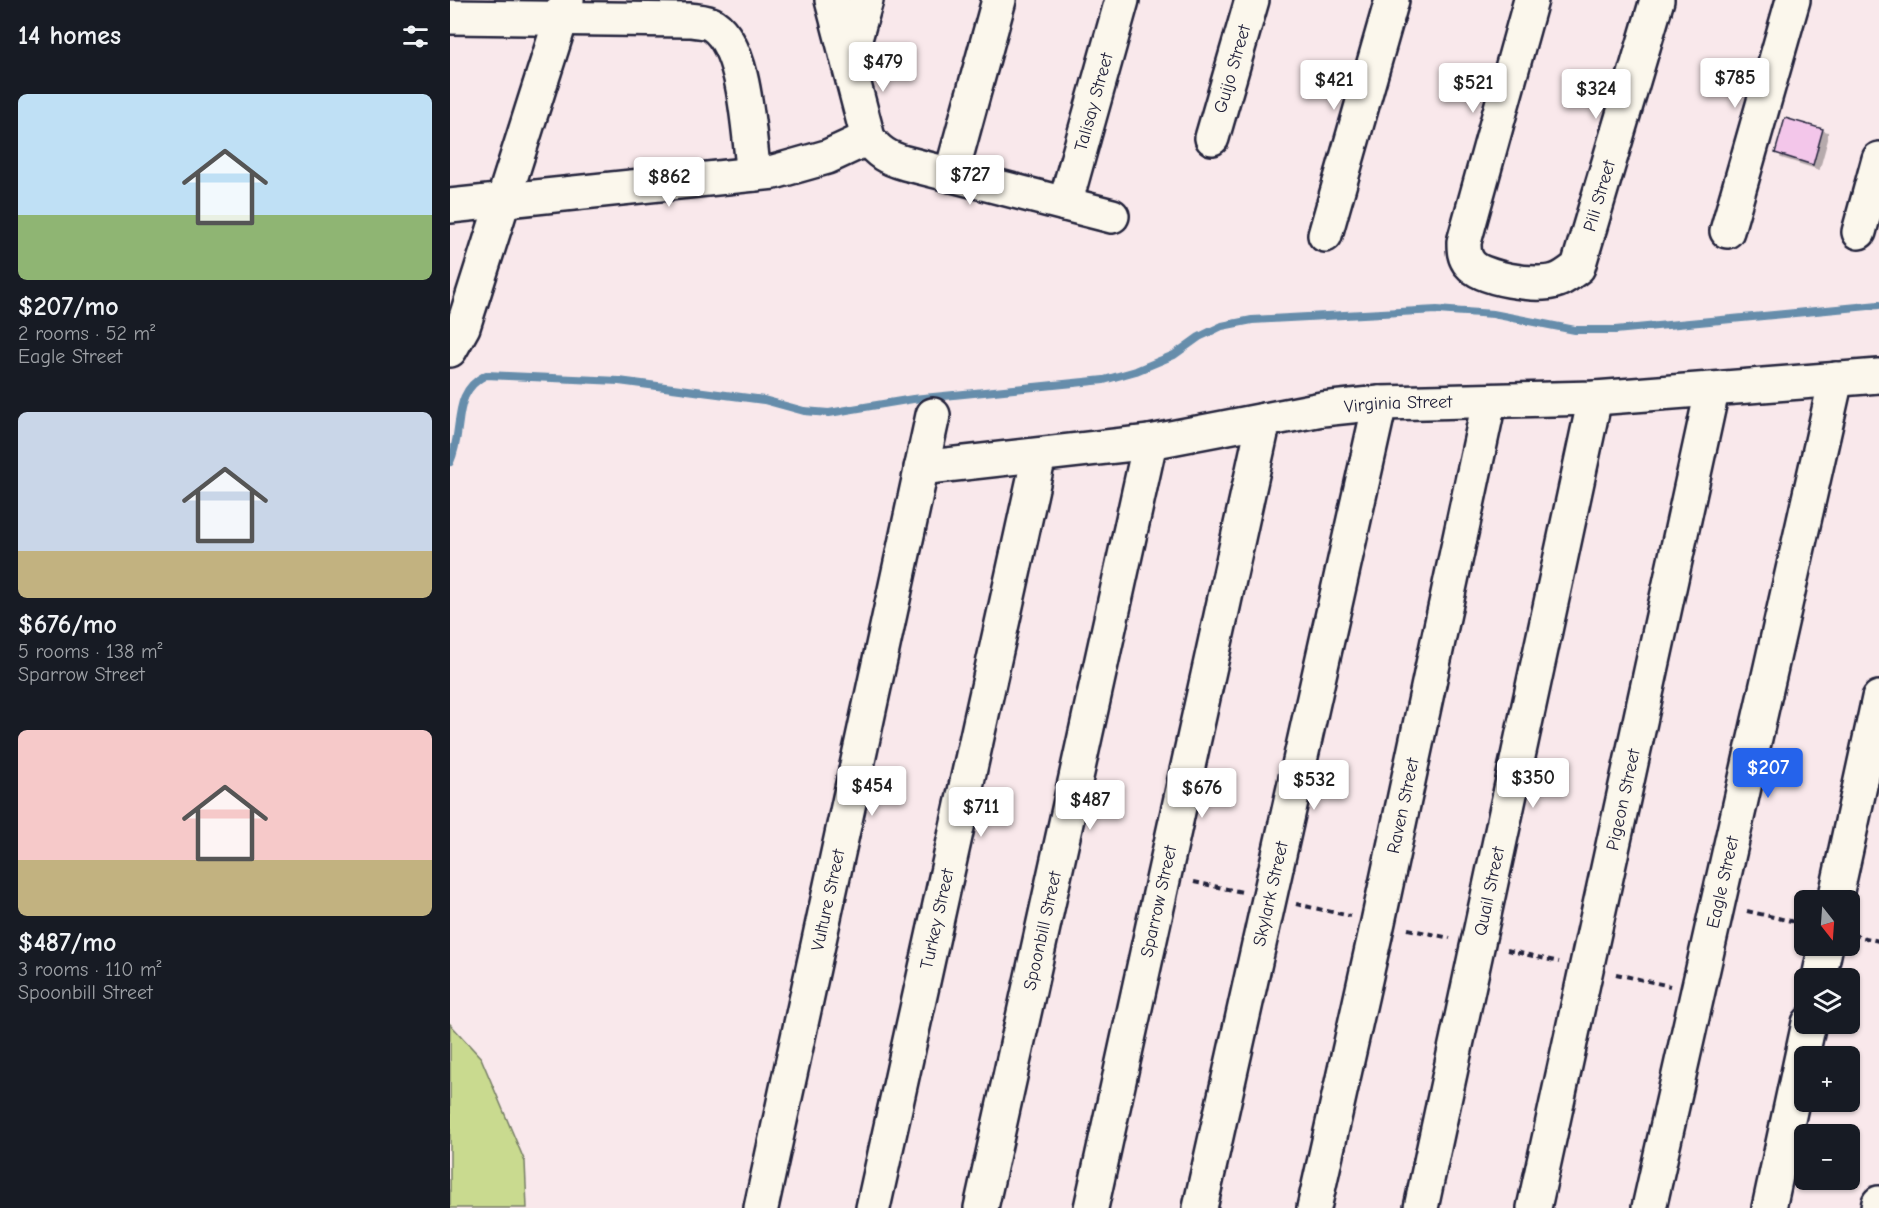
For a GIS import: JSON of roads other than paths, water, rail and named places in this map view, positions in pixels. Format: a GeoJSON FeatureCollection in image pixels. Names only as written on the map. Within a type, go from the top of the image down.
{"type":"FeatureCollection","features":[{"type":"Feature","properties":{"kind":"street"},"geometry":{"type":"LineString","coordinates":[[832,0],[868,138],[876,149],[888,158],[1112,216]]}},
{"type":"Feature","properties":{"kind":"street"},"geometry":{"type":"LineString","coordinates":[[849,60],[866,0]]}},
{"type":"Feature","properties":{"kind":"street"},"geometry":{"type":"LineString","coordinates":[[951,175],[999,0]]}},
{"type":"Feature","properties":{"kind":"street","name":"Talisay Street"},"geometry":{"type":"LineString","coordinates":[[1065,204],[1122,0]]}},
{"type":"Feature","properties":{"kind":"street","name":"Guijo Street"},"geometry":{"type":"LineString","coordinates":[[1212,138],[1252,0]]}},
{"type":"Feature","properties":{"kind":"street"},"geometry":{"type":"LineString","coordinates":[[1325,235],[1392,0]]}},
{"type":"Feature","properties":{"kind":"street","name":"Pili Street"},"geometry":{"type":"LineString","coordinates":[[1532,0],[1464,242],[1464,253],[1470,264],[1480,272],[1496,278],[1541,283],[1566,276],[1578,267],[1657,0]]}},
{"type":"Feature","properties":{"kind":"street"},"geometry":{"type":"LineString","coordinates":[[1727,231],[1793,0]]}},
{"type":"Feature","properties":{"kind":"street"},"geometry":{"type":"LineString","coordinates":[[450,17],[564,9],[711,23],[725,36],[740,74],[754,174]]}},
{"type":"Feature","properties":{"kind":"street"},"geometry":{"type":"LineString","coordinates":[[450,350],[463,327],[564,9]]}},
{"type":"Feature","properties":{"kind":"street"},"geometry":{"type":"LineString","coordinates":[[450,206],[754,174],[799,166],[868,138]]}},
{"type":"Feature","properties":{"kind":"street"},"geometry":{"type":"LineString","coordinates":[[1859,232],[1879,159]]}},
{"type":"Feature","properties":{"kind":"street","name":"Virginia Street"},"geometry":{"type":"LineString","coordinates":[[921,468],[1150,442],[1264,420],[1380,403],[1595,398],[1712,391],[1879,376]]}},
{"type":"Feature","properties":{"kind":"street","name":"Eagle Street"},"geometry":{"type":"LineString","coordinates":[[1649,1208],[1836,379]]}},
{"type":"Feature","properties":{"kind":"street","name":"Pigeon Street"},"geometry":{"type":"LineString","coordinates":[[1534,1208],[1712,391]]}},
{"type":"Feature","properties":{"kind":"street","name":"Quail Street"},"geometry":{"type":"LineString","coordinates":[[1421,1208],[1595,398]]}},
{"type":"Feature","properties":{"kind":"street","name":"Raven Street"},"geometry":{"type":"LineString","coordinates":[[1314,1208],[1378,922],[1489,402]]}},
{"type":"Feature","properties":{"kind":"street","name":"Skylark Street"},"geometry":{"type":"LineString","coordinates":[[1200,1208],[1380,403]]}},
{"type":"Feature","properties":{"kind":"street","name":"Vulture Street"},"geometry":{"type":"LineString","coordinates":[[761,1208],[933,415]]}},
{"type":"Feature","properties":{"kind":"street","name":"Sparrow Street"},"geometry":{"type":"LineString","coordinates":[[1091,1208],[1264,420]]}},
{"type":"Feature","properties":{"kind":"street","name":"Spoonbill Street"},"geometry":{"type":"LineString","coordinates":[[981,1208],[1150,442]]}},
{"type":"Feature","properties":{"kind":"street","name":"Turkey Street"},"geometry":{"type":"LineString","coordinates":[[873,1208],[1039,456]]}},
{"type":"Feature","properties":{"kind":"street"},"geometry":{"type":"LineString","coordinates":[[1837,890],[1879,698]]}},
{"type":"Feature","properties":{"kind":"street"},"geometry":{"type":"LineString","coordinates":[[1769,1208],[1807,1034]]}},
{"type":"Feature","properties":{"kind":"street"},"geometry":{"type":"LineString","coordinates":[[1878,1208],[1879,1203]]}},
{"type":"Feature","properties":{"kind":"waterway"},"geometry":{"type":"LineString","coordinates":[[450,462],[457,437],[460,413],[467,392],[486,375],[619,381],[764,400],[804,411],[829,413],[913,399],[1104,380],[1136,371],[1174,355],[1199,337],[1222,326],[1252,320],[1437,310],[1493,314],[1575,330],[1615,330],[1879,305]]}}]}
